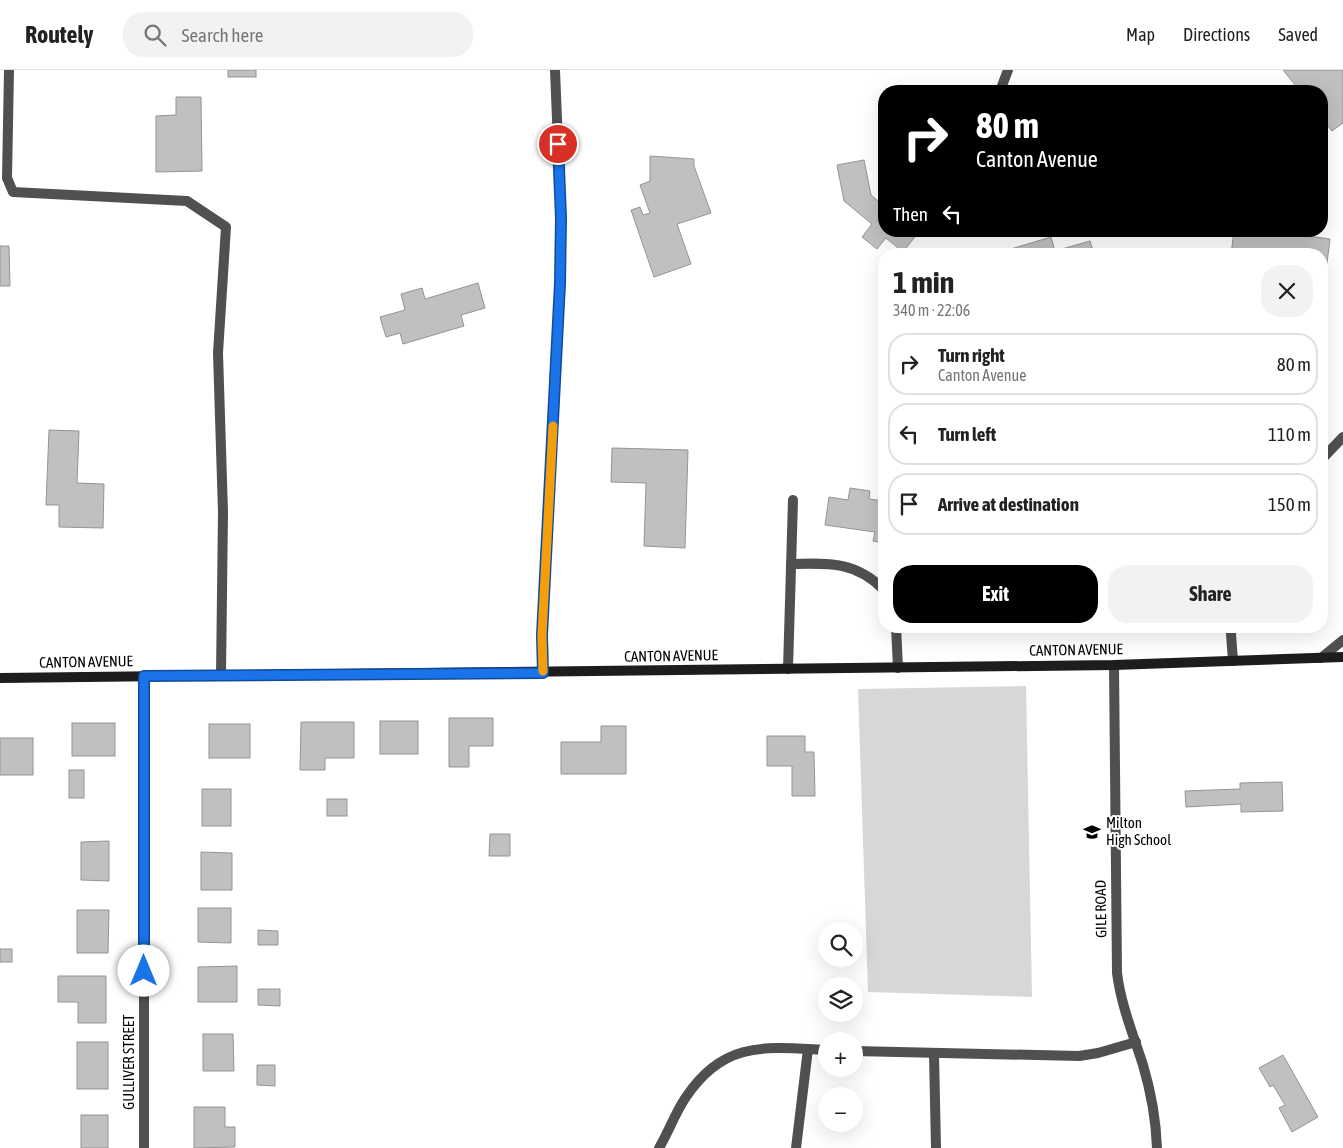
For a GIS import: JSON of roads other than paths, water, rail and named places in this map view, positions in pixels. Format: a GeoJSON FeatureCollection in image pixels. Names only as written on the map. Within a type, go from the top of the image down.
{"type":"FeatureCollection","features":[{"type":"Feature","properties":{"kind":"main road","name":"CANTON AVENUE"},"geometry":{"type":"LineString","coordinates":[[0,678],[1114,665],[1343,657]]}},
{"type":"Feature","properties":{"kind":"street"},"geometry":{"type":"LineString","coordinates":[[9,70],[7,178],[13,192],[187,202],[226,227],[218,354],[223,512],[221,675]]}},
{"type":"Feature","properties":{"kind":"street"},"geometry":{"type":"LineString","coordinates":[[543,673],[542,635],[561,259],[561,218],[554,70]]}},
{"type":"Feature","properties":{"kind":"street"},"geometry":{"type":"LineString","coordinates":[[1002,85],[1008,70]]}},
{"type":"Feature","properties":{"kind":"street"},"geometry":{"type":"LineString","coordinates":[[1328,453],[1343,437]]}},
{"type":"Feature","properties":{"kind":"street"},"geometry":{"type":"LineString","coordinates":[[788,669],[793,500]]}},
{"type":"Feature","properties":{"kind":"street"},"geometry":{"type":"LineString","coordinates":[[791,564],[834,563],[857,569],[878,584]]}},
{"type":"Feature","properties":{"kind":"street"},"geometry":{"type":"LineString","coordinates":[[896,633],[898,668]]}},
{"type":"Feature","properties":{"kind":"street"},"geometry":{"type":"LineString","coordinates":[[1231,633],[1233,661]]}},
{"type":"Feature","properties":{"kind":"street"},"geometry":{"type":"LineString","coordinates":[[1321,658],[1343,640]]}},
{"type":"Feature","properties":{"kind":"street","name":"GILE ROAD"},"geometry":{"type":"LineString","coordinates":[[1114,665],[1117,966],[1122,999],[1152,1101],[1157,1148]]}},
{"type":"Feature","properties":{"kind":"street","name":"GULLIVER STREET"},"geometry":{"type":"LineString","coordinates":[[144,676],[144,1148]]}},
{"type":"Feature","properties":{"kind":"street"},"geometry":{"type":"LineString","coordinates":[[863,1051],[1079,1056],[1098,1053],[1136,1042]]}},
{"type":"Feature","properties":{"kind":"street"},"geometry":{"type":"LineString","coordinates":[[659,1148],[686,1097],[700,1079],[722,1060],[752,1049],[818,1050]]}},
{"type":"Feature","properties":{"kind":"street"},"geometry":{"type":"LineString","coordinates":[[796,1148],[808,1049]]}},
{"type":"Feature","properties":{"kind":"street"},"geometry":{"type":"LineString","coordinates":[[934,1054],[936,1148]]}},
{"type":"Feature","properties":{"kind":"place","name":"Milton High School"},"geometry":{"type":"Point","coordinates":[1092,832]}}]}
